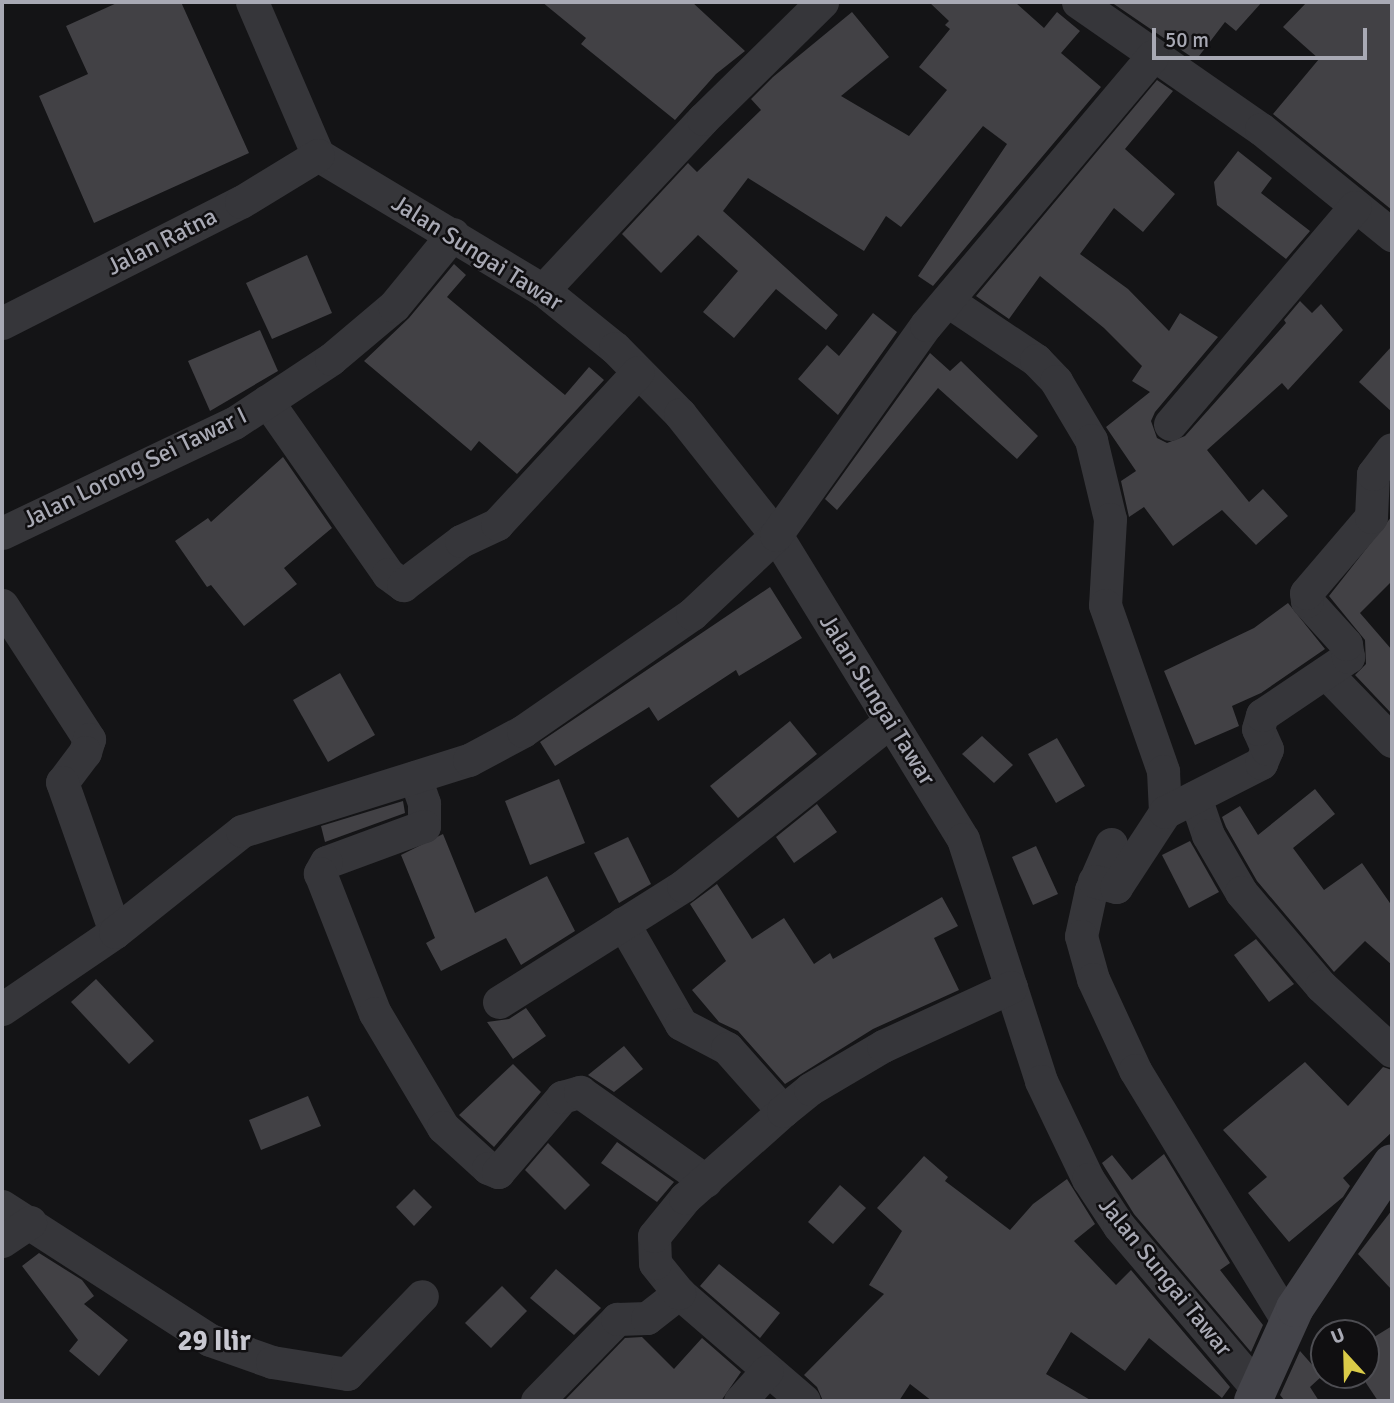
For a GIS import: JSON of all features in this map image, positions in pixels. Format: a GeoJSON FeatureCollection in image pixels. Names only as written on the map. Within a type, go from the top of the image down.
{"type":"FeatureCollection","features":[{"type":"Feature","properties":{"kind":"street"},"geometry":{"type":"LineString","coordinates":[[252,2],[318,155]]}},
{"type":"Feature","properties":{"kind":"street"},"geometry":{"type":"LineString","coordinates":[[543,290],[693,131],[822,2]]}},
{"type":"Feature","properties":{"kind":"street"},"geometry":{"type":"LineString","coordinates":[[1078,2],[1152,57],[1261,129],[1392,235]]}},
{"type":"Feature","properties":{"kind":"street"},"geometry":{"type":"LineString","coordinates":[[2,1009],[115,932],[242,831],[469,760],[523,731],[692,614],[776,535],[940,310],[1152,57]]}},
{"type":"Feature","properties":{"kind":"street","name":"Jalan Sungai Tawar"},"geometry":{"type":"LineString","coordinates":[[318,155],[543,290],[638,372],[680,414],[776,535],[963,839],[1041,1081],[1088,1179],[1119,1226],[1255,1395]]}},
{"type":"Feature","properties":{"kind":"street","name":"Jalan Ratna"},"geometry":{"type":"LineString","coordinates":[[2,323],[241,202],[318,155]]}},
{"type":"Feature","properties":{"kind":"street"},"geometry":{"type":"LineString","coordinates":[[1170,424],[1355,207]]}},
{"type":"Feature","properties":{"kind":"street","name":"Jalan Lorong Sei Tawar I"},"geometry":{"type":"LineString","coordinates":[[2,533],[212,435],[267,401],[365,334],[453,234]]}},
{"type":"Feature","properties":{"kind":"street"},"geometry":{"type":"LineString","coordinates":[[940,310],[1036,360],[1056,381],[1091,440],[1111,519],[1105,606],[1163,771],[1165,812]]}},
{"type":"Feature","properties":{"kind":"street"},"geometry":{"type":"LineString","coordinates":[[267,401],[388,574],[403,585],[458,542],[497,524],[638,372]]}},
{"type":"Feature","properties":{"kind":"street"},"geometry":{"type":"LineString","coordinates":[[1101,884],[1118,886],[1165,812],[1261,763],[1267,749],[1258,729],[1262,715],[1348,657],[1349,651],[1307,601],[1306,593],[1371,517],[1373,474],[1392,449]]}},
{"type":"Feature","properties":{"kind":"street"},"geometry":{"type":"LineString","coordinates":[[2,605],[89,738],[85,752],[62,782],[115,932]]}},
{"type":"Feature","properties":{"kind":"street"},"geometry":{"type":"LineString","coordinates":[[1326,673],[1392,741]]}},
{"type":"Feature","properties":{"kind":"street"},"geometry":{"type":"LineString","coordinates":[[499,1002],[683,887],[889,722]]}},
{"type":"Feature","properties":{"kind":"street"},"geometry":{"type":"LineString","coordinates":[[415,776],[424,803],[424,827],[319,867],[331,908],[375,1013],[443,1127],[498,1172],[562,1097],[580,1092],[706,1181]]}},
{"type":"Feature","properties":{"kind":"street"},"geometry":{"type":"LineString","coordinates":[[1195,797],[1214,848],[1241,892],[1321,986],[1392,1051]]}},
{"type":"Feature","properties":{"kind":"street"},"geometry":{"type":"LineString","coordinates":[[1111,844],[1081,943],[1093,979],[1135,1070],[1292,1315]]}},
{"type":"Feature","properties":{"kind":"street"},"geometry":{"type":"LineString","coordinates":[[623,923],[681,1024],[727,1048],[783,1111]]}},
{"type":"Feature","properties":{"kind":"street"},"geometry":{"type":"LineString","coordinates":[[804,1401],[679,1293],[654,1263],[654,1236],[670,1213],[810,1089],[883,1046],[1011,987]]}},
{"type":"Feature","properties":{"kind":"street"},"geometry":{"type":"LineString","coordinates":[[1255,1395],[1292,1315],[1324,1262],[1392,1163]]}},
{"type":"Feature","properties":{"kind":"street"},"geometry":{"type":"LineString","coordinates":[[2,1206],[30,1222],[146,1302],[210,1340],[307,1369],[352,1372],[422,1296]]}},
{"type":"Feature","properties":{"kind":"street"},"geometry":{"type":"LineString","coordinates":[[2,1241],[30,1222]]}},
{"type":"Feature","properties":{"kind":"street"},"geometry":{"type":"LineString","coordinates":[[537,1401],[617,1319],[647,1318],[679,1293]]}},
{"type":"Feature","properties":{"kind":"street"},"geometry":{"type":"LineString","coordinates":[[740,1401],[767,1371]]}},
{"type":"Feature","properties":{"kind":"building"},"geometry":{"type":"Polygon","coordinates":[[[119,2],[181,2],[249,153],[94,223],[39,96],[88,74],[66,26],[119,2]]]}},
{"type":"Feature","properties":{"kind":"building"},"geometry":{"type":"Polygon","coordinates":[[[542,2],[692,2],[745,51],[716,74],[675,120],[581,44],[586,38],[542,2]]]}},
{"type":"Feature","properties":{"kind":"building"},"geometry":{"type":"Polygon","coordinates":[[[929,2],[1015,2],[1044,28],[1057,12],[1080,31],[1061,53],[1101,87],[933,286],[918,276],[1007,144],[983,126],[901,227],[886,216],[864,251],[748,178],[723,211],[838,315],[826,330],[776,289],[734,338],[703,312],[738,271],[698,235],[661,273],[622,234],[688,163],[697,172],[761,110],[751,99],[773,77],[852,12],[889,57],[841,96],[909,136],[947,90],[919,67],[950,29],[945,25],[949,21],[929,2]]]}},
{"type":"Feature","properties":{"kind":"building"},"geometry":{"type":"Polygon","coordinates":[[[1111,2],[1262,2],[1236,31],[1225,22],[1196,60],[1111,2]]]}},
{"type":"Feature","properties":{"kind":"building"},"geometry":{"type":"Polygon","coordinates":[[[1307,2],[1392,2],[1392,210],[1273,114],[1319,59],[1283,27],[1307,2]]]}},
{"type":"Feature","properties":{"kind":"building"},"geometry":{"type":"Polygon","coordinates":[[[1157,80],[1173,91],[1125,149],[1175,194],[1143,232],[1114,208],[1080,254],[1128,289],[1169,331],[1180,313],[1218,337],[1155,412],[1151,421],[1157,438],[1167,443],[1185,436],[1286,323],[1284,320],[1300,301],[1312,313],[1321,304],[1343,330],[1288,390],[1282,383],[1207,450],[1249,502],[1263,489],[1288,516],[1256,545],[1222,510],[1173,546],[1144,507],[1129,517],[1121,481],[1136,471],[1106,427],[1150,392],[1132,381],[1142,366],[1104,328],[1040,276],[1009,319],[976,296],[1157,80]]]}},
{"type":"Feature","properties":{"kind":"building"},"geometry":{"type":"Polygon","coordinates":[[[1238,151],[1272,178],[1261,193],[1310,231],[1286,259],[1217,205],[1214,182],[1238,151]]]}},
{"type":"Feature","properties":{"kind":"building"},"geometry":{"type":"Polygon","coordinates":[[[307,255],[332,313],[272,339],[246,283],[307,255]]]}},
{"type":"Feature","properties":{"kind":"building"},"geometry":{"type":"Polygon","coordinates":[[[454,264],[466,275],[447,297],[565,395],[589,367],[604,380],[517,474],[479,441],[471,451],[364,361],[409,318],[454,264]]]}},
{"type":"Feature","properties":{"kind":"building"},"geometry":{"type":"Polygon","coordinates":[[[873,313],[897,332],[838,415],[798,379],[827,345],[839,356],[873,313]]]}},
{"type":"Feature","properties":{"kind":"building"},"geometry":{"type":"Polygon","coordinates":[[[260,330],[278,371],[210,411],[188,361],[260,330]]]}},
{"type":"Feature","properties":{"kind":"building"},"geometry":{"type":"Polygon","coordinates":[[[1392,346],[1392,412],[1359,382],[1392,346]]]}},
{"type":"Feature","properties":{"kind":"building"},"geometry":{"type":"Polygon","coordinates":[[[930,353],[950,371],[961,361],[1038,436],[1017,459],[938,388],[837,510],[825,499],[930,353]]]}},
{"type":"Feature","properties":{"kind":"building"},"geometry":{"type":"Polygon","coordinates":[[[283,457],[332,528],[284,568],[297,584],[244,626],[211,585],[207,587],[175,541],[208,518],[211,522],[283,457]]]}},
{"type":"Feature","properties":{"kind":"building"},"geometry":{"type":"Polygon","coordinates":[[[1392,516],[1392,581],[1360,613],[1392,650],[1392,714],[1355,675],[1366,664],[1365,640],[1329,596],[1392,516]]]}},
{"type":"Feature","properties":{"kind":"building"},"geometry":{"type":"Polygon","coordinates":[[[770,587],[802,638],[739,676],[736,670],[658,721],[649,707],[555,766],[540,742],[770,587]]]}},
{"type":"Feature","properties":{"kind":"building"},"geometry":{"type":"Polygon","coordinates":[[[1288,603],[1325,649],[1261,693],[1232,706],[1239,726],[1195,745],[1164,671],[1254,628],[1288,603]]]}},
{"type":"Feature","properties":{"kind":"building"},"geometry":{"type":"Polygon","coordinates":[[[340,673],[375,735],[328,762],[293,700],[340,673]]]}},
{"type":"Feature","properties":{"kind":"building"},"geometry":{"type":"Polygon","coordinates":[[[790,721],[817,754],[738,818],[710,786],[790,721]]]}},
{"type":"Feature","properties":{"kind":"building"},"geometry":{"type":"Polygon","coordinates":[[[982,736],[1013,765],[994,783],[962,754],[982,736]]]}},
{"type":"Feature","properties":{"kind":"building"},"geometry":{"type":"Polygon","coordinates":[[[1057,738],[1085,786],[1056,803],[1028,754],[1057,738]]]}},
{"type":"Feature","properties":{"kind":"building"},"geometry":{"type":"Polygon","coordinates":[[[559,779],[585,843],[530,865],[505,801],[559,779]]]}},
{"type":"Feature","properties":{"kind":"building"},"geometry":{"type":"Polygon","coordinates":[[[1315,789],[1335,814],[1293,848],[1324,890],[1362,863],[1392,906],[1392,965],[1365,941],[1334,972],[1257,881],[1222,817],[1240,806],[1258,835],[1315,789]]]}},
{"type":"Feature","properties":{"kind":"building"},"geometry":{"type":"Polygon","coordinates":[[[403,801],[405,813],[325,842],[321,826],[403,801]]]}},
{"type":"Feature","properties":{"kind":"building"},"geometry":{"type":"Polygon","coordinates":[[[817,804],[837,832],[794,863],[776,837],[817,804]]]}},
{"type":"Feature","properties":{"kind":"building"},"geometry":{"type":"Polygon","coordinates":[[[443,834],[475,913],[547,876],[575,931],[521,965],[506,938],[441,971],[426,943],[435,938],[401,855],[443,834]]]}},
{"type":"Feature","properties":{"kind":"building"},"geometry":{"type":"Polygon","coordinates":[[[628,837],[651,884],[619,903],[594,853],[628,837]]]}},
{"type":"Feature","properties":{"kind":"building"},"geometry":{"type":"Polygon","coordinates":[[[1190,841],[1219,892],[1189,908],[1162,855],[1190,841]]]}},
{"type":"Feature","properties":{"kind":"building"},"geometry":{"type":"Polygon","coordinates":[[[1036,846],[1058,894],[1033,905],[1012,857],[1036,846]]]}},
{"type":"Feature","properties":{"kind":"building"},"geometry":{"type":"Polygon","coordinates":[[[717,884],[752,939],[784,918],[814,964],[830,953],[833,959],[942,897],[958,926],[934,938],[959,990],[873,1029],[785,1084],[738,1031],[719,1022],[692,990],[726,961],[690,904],[717,884]]]}},
{"type":"Feature","properties":{"kind":"building"},"geometry":{"type":"Polygon","coordinates":[[[1256,939],[1294,984],[1269,1002],[1234,955],[1256,939]]]}},
{"type":"Feature","properties":{"kind":"building"},"geometry":{"type":"Polygon","coordinates":[[[96,979],[154,1041],[129,1064],[71,1002],[96,979]]]}},
{"type":"Feature","properties":{"kind":"building"},"geometry":{"type":"Polygon","coordinates":[[[526,1008],[546,1036],[513,1059],[487,1022],[509,1019],[526,1008]]]}},
{"type":"Feature","properties":{"kind":"building"},"geometry":{"type":"Polygon","coordinates":[[[624,1046],[643,1069],[614,1092],[588,1075],[624,1046]]]}},
{"type":"Feature","properties":{"kind":"building"},"geometry":{"type":"Polygon","coordinates":[[[1305,1062],[1348,1106],[1383,1067],[1392,1070],[1392,1132],[1343,1178],[1350,1186],[1343,1197],[1289,1242],[1248,1193],[1267,1177],[1223,1130],[1305,1062]]]}},
{"type":"Feature","properties":{"kind":"building"},"geometry":{"type":"Polygon","coordinates":[[[513,1064],[541,1092],[494,1147],[459,1115],[513,1064]]]}},
{"type":"Feature","properties":{"kind":"building"},"geometry":{"type":"Polygon","coordinates":[[[308,1096],[321,1126],[261,1150],[249,1120],[308,1096]]]}},
{"type":"Feature","properties":{"kind":"building"},"geometry":{"type":"Polygon","coordinates":[[[617,1142],[674,1182],[657,1202],[601,1163],[617,1142]]]}},
{"type":"Feature","properties":{"kind":"building"},"geometry":{"type":"Polygon","coordinates":[[[548,1143],[590,1185],[565,1210],[525,1170],[548,1143]]]}},
{"type":"Feature","properties":{"kind":"building"},"geometry":{"type":"Polygon","coordinates":[[[1164,1154],[1230,1263],[1220,1270],[1263,1325],[1251,1352],[1134,1214],[1102,1163],[1112,1155],[1132,1180],[1164,1154]]]}},
{"type":"Feature","properties":{"kind":"building"},"geometry":{"type":"Polygon","coordinates":[[[924,1156],[948,1177],[945,1181],[1010,1230],[1033,1204],[1067,1179],[1095,1224],[1074,1241],[1116,1285],[1131,1270],[1230,1387],[1222,1398],[1149,1338],[1125,1371],[1071,1332],[1046,1374],[1092,1401],[932,1401],[910,1384],[899,1401],[823,1401],[817,1387],[804,1375],[884,1294],[869,1285],[902,1231],[877,1208],[924,1156]]]}},
{"type":"Feature","properties":{"kind":"building"},"geometry":{"type":"Polygon","coordinates":[[[840,1185],[866,1208],[833,1244],[808,1222],[840,1185]]]}},
{"type":"Feature","properties":{"kind":"building"},"geometry":{"type":"Polygon","coordinates":[[[414,1189],[432,1207],[414,1226],[396,1207],[414,1189]]]}},
{"type":"Feature","properties":{"kind":"building"},"geometry":{"type":"Polygon","coordinates":[[[1392,1210],[1392,1290],[1358,1254],[1392,1210]]]}},
{"type":"Feature","properties":{"kind":"building"},"geometry":{"type":"Polygon","coordinates":[[[39,1253],[82,1280],[94,1296],[84,1304],[128,1340],[99,1376],[69,1351],[78,1340],[22,1266],[39,1253]]]}},
{"type":"Feature","properties":{"kind":"building"},"geometry":{"type":"Polygon","coordinates":[[[719,1264],[780,1313],[760,1338],[700,1286],[719,1264]]]}},
{"type":"Feature","properties":{"kind":"building"},"geometry":{"type":"Polygon","coordinates":[[[556,1269],[601,1308],[574,1335],[530,1298],[556,1269]]]}},
{"type":"Feature","properties":{"kind":"building"},"geometry":{"type":"Polygon","coordinates":[[[502,1286],[527,1311],[491,1348],[465,1323],[502,1286]]]}},
{"type":"Feature","properties":{"kind":"building"},"geometry":{"type":"Polygon","coordinates":[[[1392,1326],[1392,1401],[1378,1401],[1370,1389],[1380,1389],[1380,1333],[1392,1326]]]}},
{"type":"Feature","properties":{"kind":"building"},"geometry":{"type":"Polygon","coordinates":[[[642,1337],[674,1369],[702,1338],[741,1372],[721,1401],[564,1401],[625,1338],[642,1337]]]}},
{"type":"Feature","properties":{"kind":"building"},"geometry":{"type":"Polygon","coordinates":[[[1300,1351],[1310,1362],[1310,1389],[1319,1401],[1285,1401],[1280,1395],[1300,1351]]]}},
{"type":"Feature","properties":{"kind":"district","name":"29 Ilir"},"geometry":{"type":"Point","coordinates":[214,1341]}}]}
